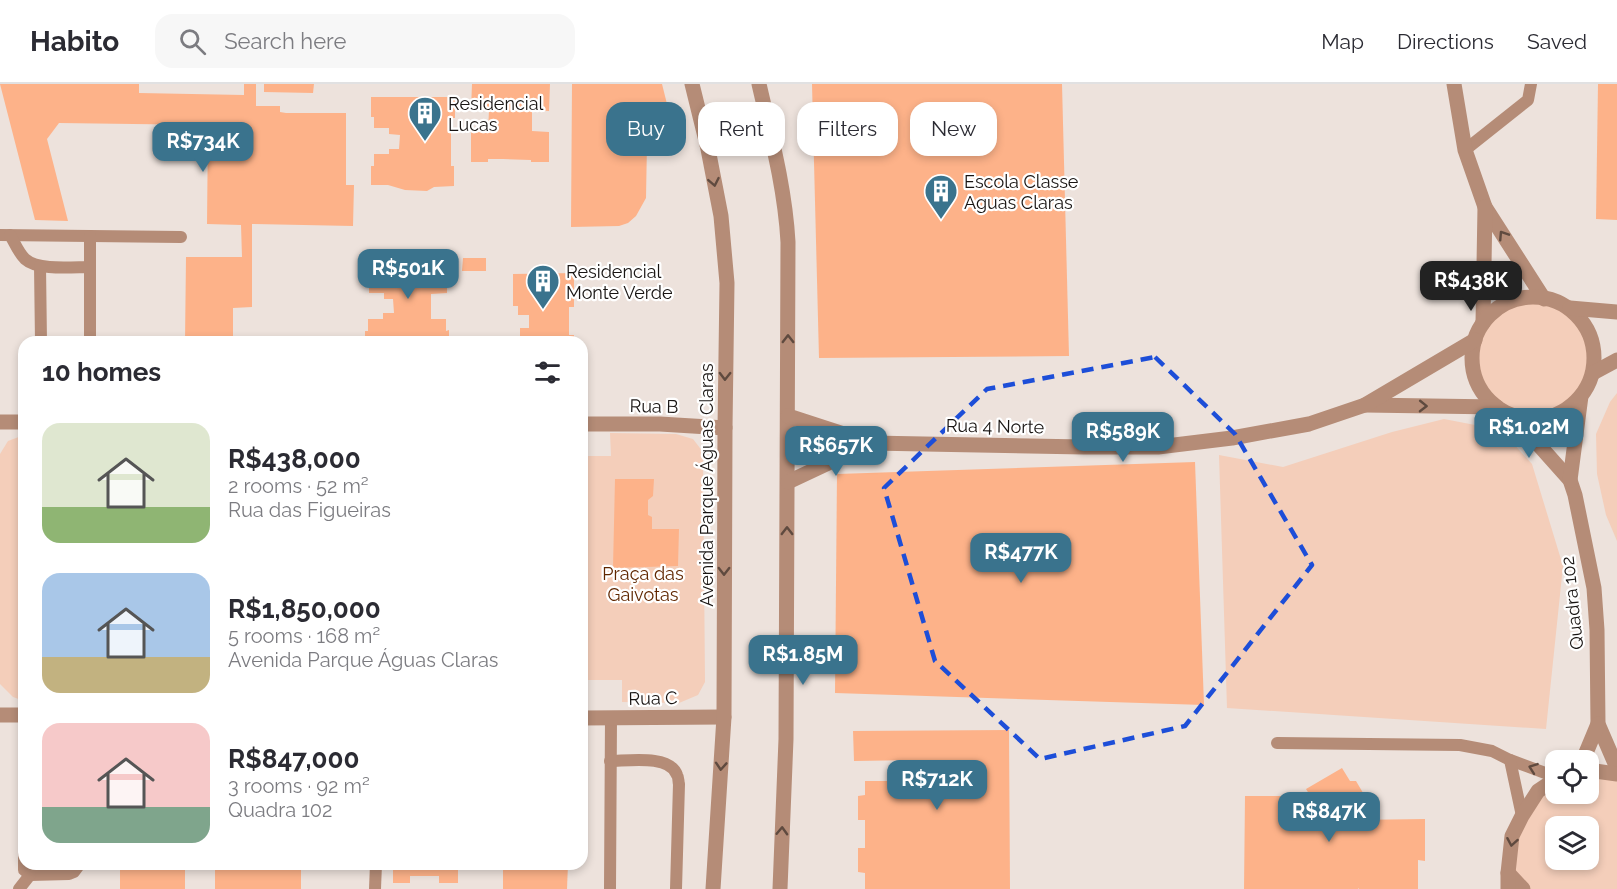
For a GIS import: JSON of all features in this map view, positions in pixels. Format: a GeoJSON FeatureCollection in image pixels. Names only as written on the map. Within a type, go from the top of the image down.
{"type":"FeatureCollection","features":[{"type":"Feature","properties":{"kind":"street","name":"Avenida Parque Águas Claras"},"geometry":{"type":"LineString","coordinates":[[692,84],[721,216],[727,282],[724,717],[713,889]]}},
{"type":"Feature","properties":{"kind":"street"},"geometry":{"type":"LineString","coordinates":[[759,84],[782,186],[787,215],[788,242],[786,739],[780,889]]}},
{"type":"Feature","properties":{"kind":"street"},"geometry":{"type":"LineString","coordinates":[[1454,84],[1465,150],[1485,207],[1544,299]]}},
{"type":"Feature","properties":{"kind":"street"},"geometry":{"type":"LineString","coordinates":[[1483,323],[1485,207]]}},
{"type":"Feature","properties":{"kind":"street"},"geometry":{"type":"LineString","coordinates":[[1570,308],[1583,323],[1592,341],[1593,373],[1581,396],[1567,409],[1550,417],[1532,419],[1513,416],[1497,407],[1484,394],[1476,377],[1472,359],[1475,340],[1483,323],[1496,310],[1513,300],[1533,297],[1552,299],[1570,308],[1617,312]]}},
{"type":"Feature","properties":{"kind":"street","name":"Rua 4 Norte"},"geometry":{"type":"LineString","coordinates":[[788,416],[871,443],[1158,447],[1232,438],[1309,424],[1365,405],[1475,340]]}},
{"type":"Feature","properties":{"kind":"street"},"geometry":{"type":"LineString","coordinates":[[1593,373],[1617,360]]}},
{"type":"Feature","properties":{"kind":"street","name":"Quadra 102"},"geometry":{"type":"LineString","coordinates":[[1581,396],[1570,480],[1582,525],[1594,588],[1598,724],[1617,768]]}},
{"type":"Feature","properties":{"kind":"street","name":"Rua 4 Norte"},"geometry":{"type":"LineString","coordinates":[[1365,405],[1497,407]]}},
{"type":"Feature","properties":{"kind":"street","name":"Quadra 102"},"geometry":{"type":"LineString","coordinates":[[1513,416],[1570,480]]}},
{"type":"Feature","properties":{"kind":"street"},"geometry":{"type":"LineString","coordinates":[[0,422],[18,422]]}},
{"type":"Feature","properties":{"kind":"street","name":"Rua B"},"geometry":{"type":"LineString","coordinates":[[588,424],[660,424],[725,428]]}},
{"type":"Feature","properties":{"kind":"street","name":"Rua 4 Norte"},"geometry":{"type":"LineString","coordinates":[[788,482],[871,443]]}},
{"type":"Feature","properties":{"kind":"street"},"geometry":{"type":"LineString","coordinates":[[0,715],[18,715]]}},
{"type":"Feature","properties":{"kind":"street","name":"Rua C"},"geometry":{"type":"LineString","coordinates":[[588,718],[724,717]]}},
{"type":"Feature","properties":{"kind":"street","name":"Quadra 102"},"geometry":{"type":"LineString","coordinates":[[1587,750],[1598,724]]}},
{"type":"Feature","properties":{"kind":"street"},"geometry":{"type":"LineString","coordinates":[[1599,772],[1617,774]]}},
{"type":"Feature","properties":{"kind":"street"},"geometry":{"type":"LineString","coordinates":[[1508,889],[1512,836],[1538,791],[1545,786]]}},
{"type":"Feature","properties":{"kind":"street"},"geometry":{"type":"LineString","coordinates":[[1508,873],[1523,889]]}},
{"type":"Feature","properties":{"kind":"lane"},"geometry":{"type":"LineString","coordinates":[[1465,150],[1528,100],[1531,84]]}},
{"type":"Feature","properties":{"kind":"lane"},"geometry":{"type":"LineString","coordinates":[[5,235],[181,237]]}},
{"type":"Feature","properties":{"kind":"lane"},"geometry":{"type":"LineString","coordinates":[[5,235],[31,263],[40,266],[90,267]]}},
{"type":"Feature","properties":{"kind":"lane"},"geometry":{"type":"LineString","coordinates":[[90,236],[90,336]]}},
{"type":"Feature","properties":{"kind":"lane"},"geometry":{"type":"LineString","coordinates":[[40,266],[41,336]]}},
{"type":"Feature","properties":{"kind":"lane"},"geometry":{"type":"LineString","coordinates":[[610,889],[611,718]]}},
{"type":"Feature","properties":{"kind":"lane"},"geometry":{"type":"LineString","coordinates":[[1277,743],[1460,746],[1491,751],[1545,774]]}},
{"type":"Feature","properties":{"kind":"lane"},"geometry":{"type":"LineString","coordinates":[[610,761],[658,760],[672,766],[677,773],[679,784],[676,889]]}},
{"type":"Feature","properties":{"kind":"lane"},"geometry":{"type":"LineString","coordinates":[[1510,760],[1522,816]]}},
{"type":"Feature","properties":{"kind":"lane"},"geometry":{"type":"LineString","coordinates":[[24,870],[30,876]]}},
{"type":"Feature","properties":{"kind":"lane"},"geometry":{"type":"LineString","coordinates":[[19,889],[30,876],[69,874],[76,870]]}},
{"type":"Feature","properties":{"kind":"lane"},"geometry":{"type":"LineString","coordinates":[[375,889],[376,870]]}},
{"type":"Feature","properties":{"kind":"highlighted area"},"geometry":{"type":"Polygon","coordinates":[[[1155,357],[1235,434],[1312,565],[1185,726],[1040,759],[935,661],[884,488],[987,389],[1155,357]]]}},
{"type":"Feature","properties":{"kind":"green space"},"geometry":{"type":"Polygon","coordinates":[[[1533,297],[1556,302],[1576,315],[1589,335],[1594,358],[1589,381],[1576,401],[1556,414],[1533,419],[1510,414],[1490,401],[1477,381],[1472,358],[1477,335],[1490,315],[1510,302],[1533,297]]]}},
{"type":"Feature","properties":{"kind":"green space"},"geometry":{"type":"Polygon","coordinates":[[[1617,393],[1617,541],[1606,515],[1597,474],[1596,434],[1610,402],[1617,393]]]}},
{"type":"Feature","properties":{"kind":"green space"},"geometry":{"type":"Polygon","coordinates":[[[1444,419],[1501,430],[1532,464],[1563,566],[1546,729],[1227,708],[1219,455],[1283,467],[1392,432],[1444,419]]]}},
{"type":"Feature","properties":{"kind":"green space","name":"Praça das Gaivotas"},"geometry":{"type":"Polygon","coordinates":[[[610,433],[676,434],[693,439],[703,452],[705,682],[698,695],[679,703],[622,702],[622,680],[588,680],[588,456],[611,456],[610,433]]]}},
{"type":"Feature","properties":{"kind":"green space"},"geometry":{"type":"Polygon","coordinates":[[[18,437],[18,699],[0,684],[0,454],[8,441],[18,437]]]}},
{"type":"Feature","properties":{"kind":"green space"},"geometry":{"type":"Polygon","coordinates":[[[1599,771],[1617,774],[1617,889],[1508,889],[1512,836],[1545,792],[1545,804],[1599,804],[1599,771]]]}},
{"type":"Feature","properties":{"kind":"building"},"geometry":{"type":"Polygon","coordinates":[[[0,84],[139,84],[139,93],[244,95],[244,84],[256,84],[256,106],[280,106],[280,112],[286,113],[346,113],[346,185],[354,185],[353,226],[252,224],[252,307],[233,308],[233,336],[185,336],[186,257],[242,257],[241,225],[207,224],[208,125],[59,123],[47,139],[68,221],[35,220],[0,84]]]}},
{"type":"Feature","properties":{"kind":"building"},"geometry":{"type":"Polygon","coordinates":[[[264,84],[314,84],[313,93],[264,92],[264,84]]]}},
{"type":"Feature","properties":{"kind":"building"},"geometry":{"type":"Polygon","coordinates":[[[472,84],[550,84],[549,111],[532,110],[532,131],[549,132],[549,162],[488,159],[488,162],[471,162],[471,131],[488,132],[489,110],[471,109],[472,84]]]}},
{"type":"Feature","properties":{"kind":"building"},"geometry":{"type":"Polygon","coordinates":[[[572,84],[662,84],[666,102],[606,102],[606,156],[647,156],[646,198],[636,216],[628,223],[619,226],[571,227],[572,84]]]}},
{"type":"Feature","properties":{"kind":"building","name":"Escola Classe Aguas Claras"},"geometry":{"type":"Polygon","coordinates":[[[812,84],[1062,84],[1069,356],[819,358],[814,156],[898,156],[898,102],[812,102],[812,84]]]}},
{"type":"Feature","properties":{"kind":"building"},"geometry":{"type":"Polygon","coordinates":[[[1598,84],[1617,84],[1617,220],[1596,219],[1598,84]]]}},
{"type":"Feature","properties":{"kind":"building","name":"Residencial Lucas"},"geometry":{"type":"Polygon","coordinates":[[[371,97],[455,97],[455,118],[452,118],[451,130],[451,166],[454,166],[454,186],[434,187],[427,191],[405,190],[388,185],[371,185],[371,166],[374,166],[374,154],[389,154],[389,149],[399,149],[400,135],[389,134],[389,128],[374,128],[374,117],[371,117],[371,97]]]}},
{"type":"Feature","properties":{"kind":"building"},"geometry":{"type":"Polygon","coordinates":[[[408,257],[449,263],[447,293],[431,294],[431,319],[446,319],[446,331],[449,330],[449,336],[365,336],[365,331],[368,331],[368,319],[383,319],[383,313],[394,313],[393,299],[384,299],[384,293],[369,293],[369,281],[366,282],[366,262],[385,262],[408,257]]]}},
{"type":"Feature","properties":{"kind":"building"},"geometry":{"type":"Polygon","coordinates":[[[463,258],[486,258],[486,271],[462,271],[463,258]]]}},
{"type":"Feature","properties":{"kind":"building","name":"Residencial Monte Verde"},"geometry":{"type":"Polygon","coordinates":[[[574,273],[574,307],[569,307],[569,335],[574,336],[520,336],[520,328],[529,328],[529,315],[518,315],[518,306],[513,306],[513,274],[574,273]]]}},
{"type":"Feature","properties":{"kind":"building"},"geometry":{"type":"Polygon","coordinates":[[[1195,462],[1204,705],[835,693],[837,474],[1195,462]]]}},
{"type":"Feature","properties":{"kind":"building"},"geometry":{"type":"Polygon","coordinates":[[[615,479],[654,479],[653,496],[648,500],[648,515],[652,517],[652,529],[679,529],[678,566],[613,568],[615,479]]]}},
{"type":"Feature","properties":{"kind":"building"},"geometry":{"type":"Polygon","coordinates":[[[1009,730],[1010,889],[865,889],[865,873],[858,872],[858,848],[865,848],[865,820],[858,820],[858,796],[865,795],[865,781],[887,781],[887,772],[908,771],[908,781],[917,781],[916,760],[854,761],[853,731],[1009,730]]]}},
{"type":"Feature","properties":{"kind":"building"},"geometry":{"type":"Polygon","coordinates":[[[1342,768],[1350,781],[1356,781],[1369,803],[1367,812],[1354,820],[1425,819],[1425,861],[1418,860],[1418,889],[1244,889],[1245,796],[1291,796],[1291,803],[1315,803],[1306,789],[1342,768]],[[1315,803],[1315,829],[1330,827],[1315,803]]]}},
{"type":"Feature","properties":{"kind":"building"},"geometry":{"type":"Polygon","coordinates":[[[120,870],[185,870],[185,889],[120,889],[120,870]]]}},
{"type":"Feature","properties":{"kind":"building"},"geometry":{"type":"Polygon","coordinates":[[[215,870],[301,870],[301,889],[215,889],[215,870]]]}},
{"type":"Feature","properties":{"kind":"building"},"geometry":{"type":"Polygon","coordinates":[[[393,870],[458,870],[458,883],[439,883],[439,876],[410,876],[410,883],[393,883],[393,870]]]}},
{"type":"Feature","properties":{"kind":"building"},"geometry":{"type":"Polygon","coordinates":[[[503,870],[568,870],[567,889],[503,889],[503,870]]]}},
{"type":"Feature","properties":{"kind":"place","name":"Residencial Lucas"},"geometry":{"type":"Point","coordinates":[425,142]}},
{"type":"Feature","properties":{"kind":"place","name":"Escola Classe Aguas Claras"},"geometry":{"type":"Point","coordinates":[941,220]}},
{"type":"Feature","properties":{"kind":"place","name":"Residencial Monte Verde"},"geometry":{"type":"Point","coordinates":[543,310]}}]}
